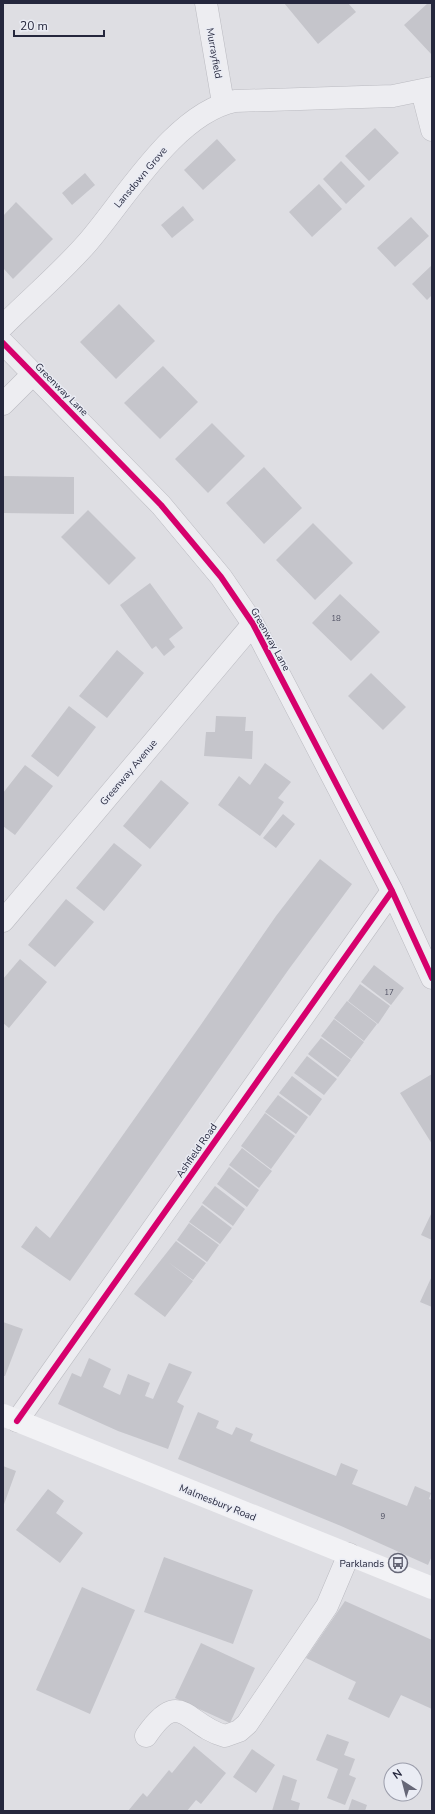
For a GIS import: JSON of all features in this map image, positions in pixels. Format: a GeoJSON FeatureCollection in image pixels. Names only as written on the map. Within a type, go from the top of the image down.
{"type":"FeatureCollection","features":[{"type":"Feature","properties":{"kind":"main road","name":"Malmesbury Road"},"geometry":{"type":"LineString","coordinates":[[10,1418],[432,1588]]}},
{"type":"Feature","properties":{"kind":"street","name":"Murrayfield"},"geometry":{"type":"LineString","coordinates":[[206,3],[223,103]]}},
{"type":"Feature","properties":{"kind":"street","name":"Lansdown Grove"},"geometry":{"type":"LineString","coordinates":[[3,326],[87,242],[156,156],[185,129],[211,109],[223,103],[250,100],[393,96],[427,90]]}},
{"type":"Feature","properties":{"kind":"street"},"geometry":{"type":"LineString","coordinates":[[427,90],[432,130]]}},
{"type":"Feature","properties":{"kind":"street","name":"Greenway Lane"},"geometry":{"type":"LineString","coordinates":[[3,343],[161,505],[221,577],[253,624],[392,892],[432,978]]}},
{"type":"Feature","properties":{"kind":"street"},"geometry":{"type":"LineString","coordinates":[[3,404],[33,374]]}},
{"type":"Feature","properties":{"kind":"street","name":"Greenway Avenue"},"geometry":{"type":"LineString","coordinates":[[3,921],[253,624]]}},
{"type":"Feature","properties":{"kind":"street","name":"Ashfield Road"},"geometry":{"type":"LineString","coordinates":[[10,1418],[392,892]]}},
{"type":"Feature","properties":{"kind":"street"},"geometry":{"type":"LineString","coordinates":[[146,1736],[160,1717],[172,1711],[179,1711],[212,1731],[225,1736],[239,1731],[247,1724],[323,1612],[332,1595],[349,1554]]}},
{"type":"Feature","properties":{"kind":"building"},"geometry":{"type":"Polygon","coordinates":[[[284,3],[348,3],[356,12],[318,44],[284,3]]]}},
{"type":"Feature","properties":{"kind":"building"},"geometry":{"type":"Polygon","coordinates":[[[428,3],[432,3],[432,55],[404,25],[428,3]]]}},
{"type":"Feature","properties":{"kind":"building"},"geometry":{"type":"Polygon","coordinates":[[[375,128],[399,153],[369,181],[345,156],[375,128]]]}},
{"type":"Feature","properties":{"kind":"building"},"geometry":{"type":"Polygon","coordinates":[[[217,139],[236,160],[203,190],[184,170],[217,139]]]}},
{"type":"Feature","properties":{"kind":"building"},"geometry":{"type":"Polygon","coordinates":[[[341,161],[365,186],[346,204],[323,179],[341,161]]]}},
{"type":"Feature","properties":{"kind":"building"},"geometry":{"type":"Polygon","coordinates":[[[85,173],[95,185],[72,205],[62,193],[85,173]]]}},
{"type":"Feature","properties":{"kind":"building"},"geometry":{"type":"Polygon","coordinates":[[[319,184],[342,209],[312,237],[289,212],[319,184]]]}},
{"type":"Feature","properties":{"kind":"building"},"geometry":{"type":"Polygon","coordinates":[[[16,202],[53,239],[13,279],[3,268],[3,216],[16,202]]]}},
{"type":"Feature","properties":{"kind":"building"},"geometry":{"type":"Polygon","coordinates":[[[183,206],[194,220],[172,238],[161,225],[183,206]]]}},
{"type":"Feature","properties":{"kind":"building"},"geometry":{"type":"Polygon","coordinates":[[[411,217],[429,236],[395,267],[377,248],[411,217]]]}},
{"type":"Feature","properties":{"kind":"building"},"geometry":{"type":"Polygon","coordinates":[[[432,265],[432,295],[427,300],[412,284],[432,265]]]}},
{"type":"Feature","properties":{"kind":"building"},"geometry":{"type":"Polygon","coordinates":[[[119,304],[155,341],[116,379],[80,342],[119,304]]]}},
{"type":"Feature","properties":{"kind":"building"},"geometry":{"type":"Polygon","coordinates":[[[163,366],[198,402],[160,439],[124,403],[163,366]]]}},
{"type":"Feature","properties":{"kind":"building"},"geometry":{"type":"Polygon","coordinates":[[[212,423],[245,456],[208,493],[175,459],[212,423]]]}},
{"type":"Feature","properties":{"kind":"building"},"geometry":{"type":"Polygon","coordinates":[[[264,467],[302,508],[264,544],[226,503],[264,467]]]}},
{"type":"Feature","properties":{"kind":"building"},"geometry":{"type":"Polygon","coordinates":[[[3,476],[74,477],[74,514],[3,513],[3,476]]]}},
{"type":"Feature","properties":{"kind":"building"},"geometry":{"type":"Polygon","coordinates":[[[88,510],[136,558],[109,585],[61,537],[88,510]]]}},
{"type":"Feature","properties":{"kind":"building"},"geometry":{"type":"Polygon","coordinates":[[[313,523],[353,563],[315,600],[276,560],[313,523]]]}},
{"type":"Feature","properties":{"kind":"building"},"geometry":{"type":"Polygon","coordinates":[[[150,583],[183,628],[169,639],[175,647],[164,656],[156,646],[152,649],[120,605],[150,583]]]}},
{"type":"Feature","properties":{"kind":"building"},"geometry":{"type":"Polygon","coordinates":[[[340,594],[380,632],[351,661],[312,623],[340,594]]]}},
{"type":"Feature","properties":{"kind":"building"},"geometry":{"type":"Polygon","coordinates":[[[117,650],[144,673],[107,718],[79,696],[117,650]]]}},
{"type":"Feature","properties":{"kind":"building"},"geometry":{"type":"Polygon","coordinates":[[[371,673],[406,707],[383,730],[348,696],[371,673]]]}},
{"type":"Feature","properties":{"kind":"building"},"geometry":{"type":"Polygon","coordinates":[[[69,706],[96,727],[58,777],[31,756],[69,706]]]}},
{"type":"Feature","properties":{"kind":"building"},"geometry":{"type":"Polygon","coordinates":[[[216,716],[246,717],[245,731],[253,731],[252,759],[204,756],[206,732],[215,732],[216,716]]]}},
{"type":"Feature","properties":{"kind":"building"},"geometry":{"type":"Polygon","coordinates":[[[265,763],[291,782],[278,798],[284,802],[260,836],[218,805],[239,776],[250,785],[265,763]]]}},
{"type":"Feature","properties":{"kind":"building"},"geometry":{"type":"Polygon","coordinates":[[[25,765],[53,786],[15,835],[3,826],[3,793],[25,765]]]}},
{"type":"Feature","properties":{"kind":"building"},"geometry":{"type":"Polygon","coordinates":[[[161,780],[189,803],[150,849],[123,826],[161,780]]]}},
{"type":"Feature","properties":{"kind":"building"},"geometry":{"type":"Polygon","coordinates":[[[283,814],[295,824],[276,848],[263,838],[283,814]]]}},
{"type":"Feature","properties":{"kind":"building"},"geometry":{"type":"Polygon","coordinates":[[[114,843],[142,865],[104,911],[76,888],[114,843]]]}},
{"type":"Feature","properties":{"kind":"building"},"geometry":{"type":"Polygon","coordinates":[[[320,859],[352,884],[289,969],[70,1281],[21,1247],[36,1226],[50,1238],[276,916],[320,859]]]}},
{"type":"Feature","properties":{"kind":"building"},"geometry":{"type":"Polygon","coordinates":[[[66,899],[94,922],[55,967],[28,945],[66,899]]]}},
{"type":"Feature","properties":{"kind":"building"},"geometry":{"type":"Polygon","coordinates":[[[20,959],[47,982],[9,1028],[3,1023],[3,979],[20,959]]]}},
{"type":"Feature","properties":{"kind":"building"},"geometry":{"type":"Polygon","coordinates":[[[374,965],[404,988],[391,1005],[361,982],[374,965]]]}},
{"type":"Feature","properties":{"kind":"building"},"geometry":{"type":"Polygon","coordinates":[[[360,984],[390,1006],[378,1024],[348,1001],[360,984]]]}},
{"type":"Feature","properties":{"kind":"building"},"geometry":{"type":"Polygon","coordinates":[[[347,1001],[377,1024],[364,1041],[334,1018],[347,1001]]]}},
{"type":"Feature","properties":{"kind":"building"},"geometry":{"type":"Polygon","coordinates":[[[334,1019],[364,1042],[351,1059],[321,1036],[334,1019]]]}},
{"type":"Feature","properties":{"kind":"building"},"geometry":{"type":"Polygon","coordinates":[[[321,1038],[351,1060],[338,1077],[308,1054],[321,1038]]]}},
{"type":"Feature","properties":{"kind":"building"},"geometry":{"type":"Polygon","coordinates":[[[307,1056],[337,1079],[324,1095],[294,1073],[307,1056]]]}},
{"type":"Feature","properties":{"kind":"building"},"geometry":{"type":"Polygon","coordinates":[[[432,1074],[432,1144],[400,1093],[432,1074]]]}},
{"type":"Feature","properties":{"kind":"building"},"geometry":{"type":"Polygon","coordinates":[[[292,1076],[322,1099],[310,1116],[279,1093],[292,1076]]]}},
{"type":"Feature","properties":{"kind":"building"},"geometry":{"type":"Polygon","coordinates":[[[278,1095],[308,1117],[296,1134],[265,1112],[278,1095]]]}},
{"type":"Feature","properties":{"kind":"building"},"geometry":{"type":"Polygon","coordinates":[[[265,1113],[295,1136],[271,1169],[241,1146],[265,1113]]]}},
{"type":"Feature","properties":{"kind":"building"},"geometry":{"type":"Polygon","coordinates":[[[242,1148],[272,1171],[259,1188],[229,1165],[242,1148]]]}},
{"type":"Feature","properties":{"kind":"building"},"geometry":{"type":"Polygon","coordinates":[[[229,1167],[259,1190],[247,1207],[217,1184],[229,1167]]]}},
{"type":"Feature","properties":{"kind":"building"},"geometry":{"type":"Polygon","coordinates":[[[215,1186],[245,1209],[233,1226],[202,1203],[215,1186]]]}},
{"type":"Feature","properties":{"kind":"building"},"geometry":{"type":"Polygon","coordinates":[[[202,1205],[232,1228],[220,1244],[189,1222],[202,1205]]]}},
{"type":"Feature","properties":{"kind":"building"},"geometry":{"type":"Polygon","coordinates":[[[432,1212],[432,1240],[421,1235],[432,1212]]]}},
{"type":"Feature","properties":{"kind":"building"},"geometry":{"type":"Polygon","coordinates":[[[189,1223],[219,1245],[207,1262],[177,1240],[189,1223]]]}},
{"type":"Feature","properties":{"kind":"building"},"geometry":{"type":"Polygon","coordinates":[[[176,1241],[206,1263],[193,1280],[168,1262],[193,1281],[165,1317],[134,1294],[176,1241]]]}},
{"type":"Feature","properties":{"kind":"building"},"geometry":{"type":"Polygon","coordinates":[[[432,1276],[432,1307],[420,1302],[432,1276]]]}},
{"type":"Feature","properties":{"kind":"building"},"geometry":{"type":"Polygon","coordinates":[[[3,1322],[23,1329],[5,1376],[3,1376],[3,1322]]]}},
{"type":"Feature","properties":{"kind":"building"},"geometry":{"type":"Polygon","coordinates":[[[89,1358],[111,1369],[103,1387],[120,1395],[128,1374],[150,1383],[145,1396],[153,1399],[169,1363],[192,1372],[177,1402],[184,1406],[168,1449],[118,1431],[58,1404],[72,1373],[81,1377],[89,1358]]]}},
{"type":"Feature","properties":{"kind":"building"},"geometry":{"type":"Polygon","coordinates":[[[198,1412],[219,1421],[216,1428],[232,1435],[236,1427],[253,1434],[250,1441],[336,1476],[341,1463],[358,1470],[352,1484],[407,1506],[415,1486],[431,1493],[429,1499],[432,1500],[432,1556],[428,1565],[341,1526],[178,1459],[198,1412]]]}},
{"type":"Feature","properties":{"kind":"building"},"geometry":{"type":"Polygon","coordinates":[[[3,1466],[16,1471],[3,1507],[3,1466]]]}},
{"type":"Feature","properties":{"kind":"building"},"geometry":{"type":"Polygon","coordinates":[[[48,1489],[64,1501],[56,1513],[83,1533],[60,1563],[16,1530],[48,1489]]]}},
{"type":"Feature","properties":{"kind":"building"},"geometry":{"type":"Polygon","coordinates":[[[164,1557],[253,1590],[233,1644],[144,1612],[164,1557]]]}},
{"type":"Feature","properties":{"kind":"building"},"geometry":{"type":"Polygon","coordinates":[[[82,1587],[135,1610],[90,1714],[36,1690],[82,1587]]]}},
{"type":"Feature","properties":{"kind":"building"},"geometry":{"type":"Polygon","coordinates":[[[345,1601],[432,1640],[432,1709],[401,1695],[389,1718],[348,1699],[356,1682],[306,1658],[345,1601]]]}},
{"type":"Feature","properties":{"kind":"building"},"geometry":{"type":"Polygon","coordinates":[[[201,1643],[255,1668],[230,1723],[175,1698],[201,1643]]]}},
{"type":"Feature","properties":{"kind":"building"},"geometry":{"type":"Polygon","coordinates":[[[327,1734],[349,1742],[344,1755],[355,1759],[349,1775],[356,1778],[345,1805],[327,1798],[338,1769],[316,1760],[327,1734]]]}},
{"type":"Feature","properties":{"kind":"building"},"geometry":{"type":"Polygon","coordinates":[[[194,1746],[226,1773],[201,1804],[196,1800],[187,1811],[128,1811],[143,1793],[147,1797],[169,1770],[172,1773],[194,1746]]]}},
{"type":"Feature","properties":{"kind":"building"},"geometry":{"type":"Polygon","coordinates":[[[252,1749],[275,1765],[256,1793],[233,1777],[252,1749]]]}},
{"type":"Feature","properties":{"kind":"building"},"geometry":{"type":"Polygon","coordinates":[[[283,1775],[297,1780],[291,1800],[300,1803],[298,1811],[272,1811],[283,1775]]]}},
{"type":"Feature","properties":{"kind":"building"},"geometry":{"type":"Polygon","coordinates":[[[352,1799],[367,1805],[365,1811],[348,1811],[352,1799]]]}},
{"type":"Feature","properties":{"kind":"cycle path"},"geometry":{"type":"LineString","coordinates":[[3,343],[161,505],[221,577],[253,624],[392,891],[432,978]]}},
{"type":"Feature","properties":{"kind":"cycle path"},"geometry":{"type":"LineString","coordinates":[[17,1421],[392,891]]}},
{"type":"Feature","properties":{"kind":"place","name":"Parklands"},"geometry":{"type":"Point","coordinates":[398,1563]}}]}
